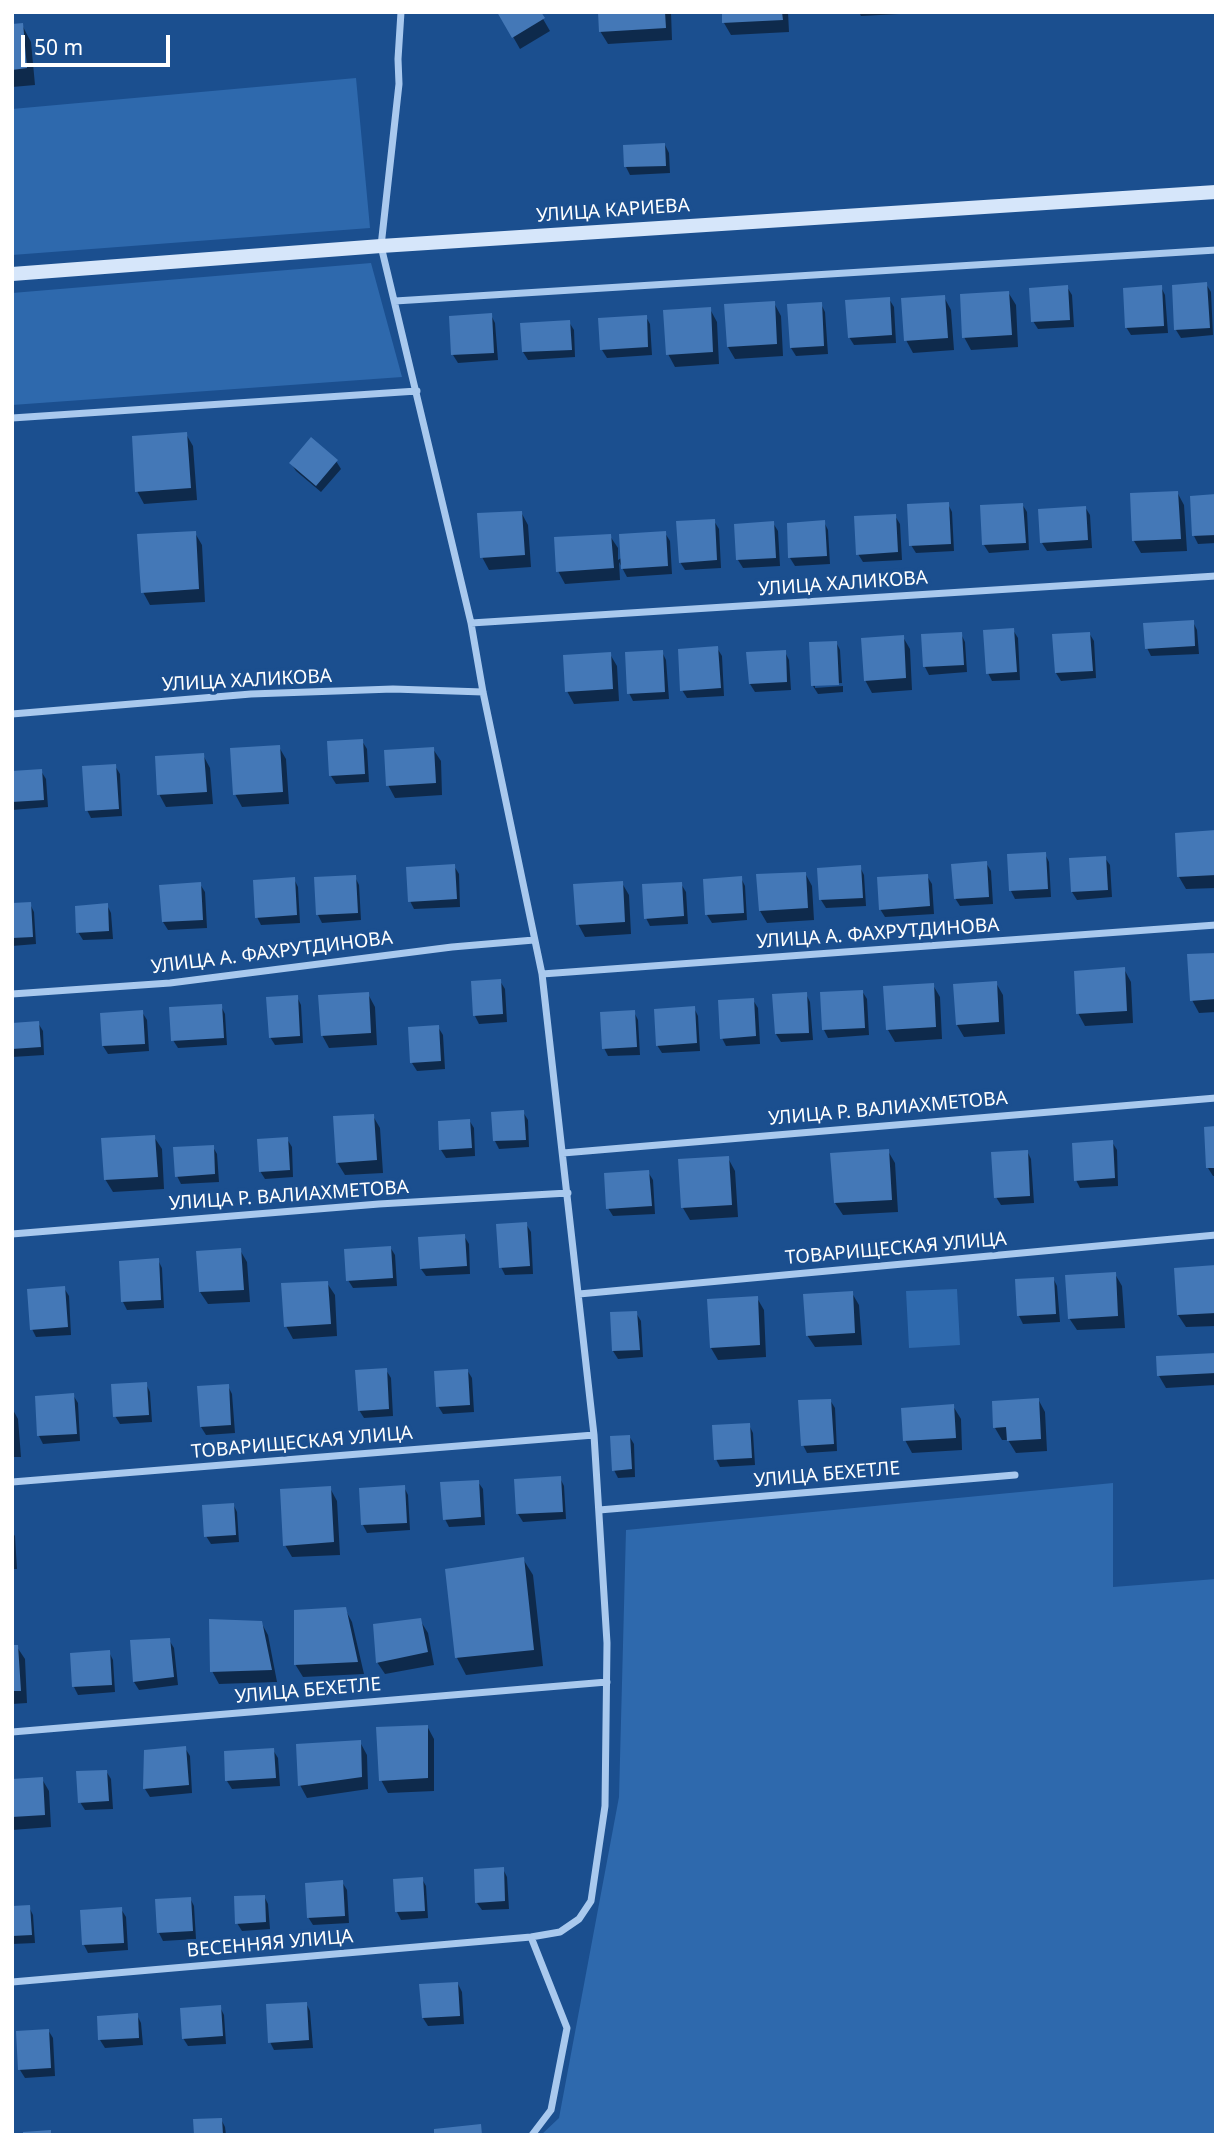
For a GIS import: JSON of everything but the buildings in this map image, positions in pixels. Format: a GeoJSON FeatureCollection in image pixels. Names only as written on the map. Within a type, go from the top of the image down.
{"type":"FeatureCollection","features":[{"type":"Feature","properties":{"kind":"main road","name":"УЛИЦА КАРИЕВА"},"geometry":{"type":"LineString","coordinates":[[12,274],[381,246],[1216,192]]}},
{"type":"Feature","properties":{"kind":"street"},"geometry":{"type":"LineString","coordinates":[[381,246],[399,84],[401,12]]}},
{"type":"Feature","properties":{"kind":"street","name":"ВЕСЕННЯЯ УЛИЦА"},"geometry":{"type":"LineString","coordinates":[[12,1982],[531,1937],[560,1932],[579,1919],[591,1901],[605,1806],[607,1643],[594,1435],[542,974],[471,623],[381,246]]}},
{"type":"Feature","properties":{"kind":"street"},"geometry":{"type":"LineString","coordinates":[[395,301],[1216,250]]}},
{"type":"Feature","properties":{"kind":"street"},"geometry":{"type":"LineString","coordinates":[[12,418],[416,391]]}},
{"type":"Feature","properties":{"kind":"street","name":"УЛИЦА ХАЛИКОВА"},"geometry":{"type":"LineString","coordinates":[[471,623],[1216,576]]}},
{"type":"Feature","properties":{"kind":"street","name":"УЛИЦА ХАЛИКОВА"},"geometry":{"type":"LineString","coordinates":[[12,714],[251,694],[393,689],[483,692]]}},
{"type":"Feature","properties":{"kind":"street","name":"УЛИЦА А. ФАХРУТДИНОВА"},"geometry":{"type":"LineString","coordinates":[[542,974],[1216,925]]}},
{"type":"Feature","properties":{"kind":"street","name":"УЛИЦА А. ФАХРУТДИНОВА"},"geometry":{"type":"LineString","coordinates":[[12,994],[170,983],[452,947],[534,940]]}},
{"type":"Feature","properties":{"kind":"street","name":"УЛИЦА Р. ВАЛИАХМЕТОВА"},"geometry":{"type":"LineString","coordinates":[[563,1153],[1216,1098]]}},
{"type":"Feature","properties":{"kind":"street","name":"УЛИЦА Р. ВАЛИАХМЕТОВА"},"geometry":{"type":"LineString","coordinates":[[12,1234],[379,1204],[568,1193]]}},
{"type":"Feature","properties":{"kind":"street","name":"ТОВАРИЩЕСКАЯ УЛИЦА"},"geometry":{"type":"LineString","coordinates":[[579,1294],[1216,1235]]}},
{"type":"Feature","properties":{"kind":"street","name":"ТОВАРИЩЕСКАЯ УЛИЦА"},"geometry":{"type":"LineString","coordinates":[[12,1482],[594,1435]]}},
{"type":"Feature","properties":{"kind":"street","name":"УЛИЦА БЕХЕТЛЕ"},"geometry":{"type":"LineString","coordinates":[[599,1510],[1015,1475]]}},
{"type":"Feature","properties":{"kind":"street","name":"УЛИЦА БЕХЕТЛЕ"},"geometry":{"type":"LineString","coordinates":[[12,1732],[607,1682]]}},
{"type":"Feature","properties":{"kind":"street"},"geometry":{"type":"LineString","coordinates":[[531,1937],[568,2028],[551,2110],[532,2135]]}},
{"type":"Feature","properties":{"kind":"shaded area"},"geometry":{"type":"Polygon","coordinates":[[[356,78],[370,228],[12,255],[12,109],[356,78]]]}},
{"type":"Feature","properties":{"kind":"shaded area"},"geometry":{"type":"Polygon","coordinates":[[[371,263],[402,377],[12,405],[12,293],[371,263]]]}},
{"type":"Feature","properties":{"kind":"shaded area"},"geometry":{"type":"Polygon","coordinates":[[[957,1289],[960,1345],[909,1348],[906,1291],[957,1289]]]}},
{"type":"Feature","properties":{"kind":"shaded area"},"geometry":{"type":"Polygon","coordinates":[[[1113,1483],[1113,1587],[1216,1579],[1216,2135],[541,2135],[559,2118],[619,1797],[626,1530],[1113,1483]]]}}]}
